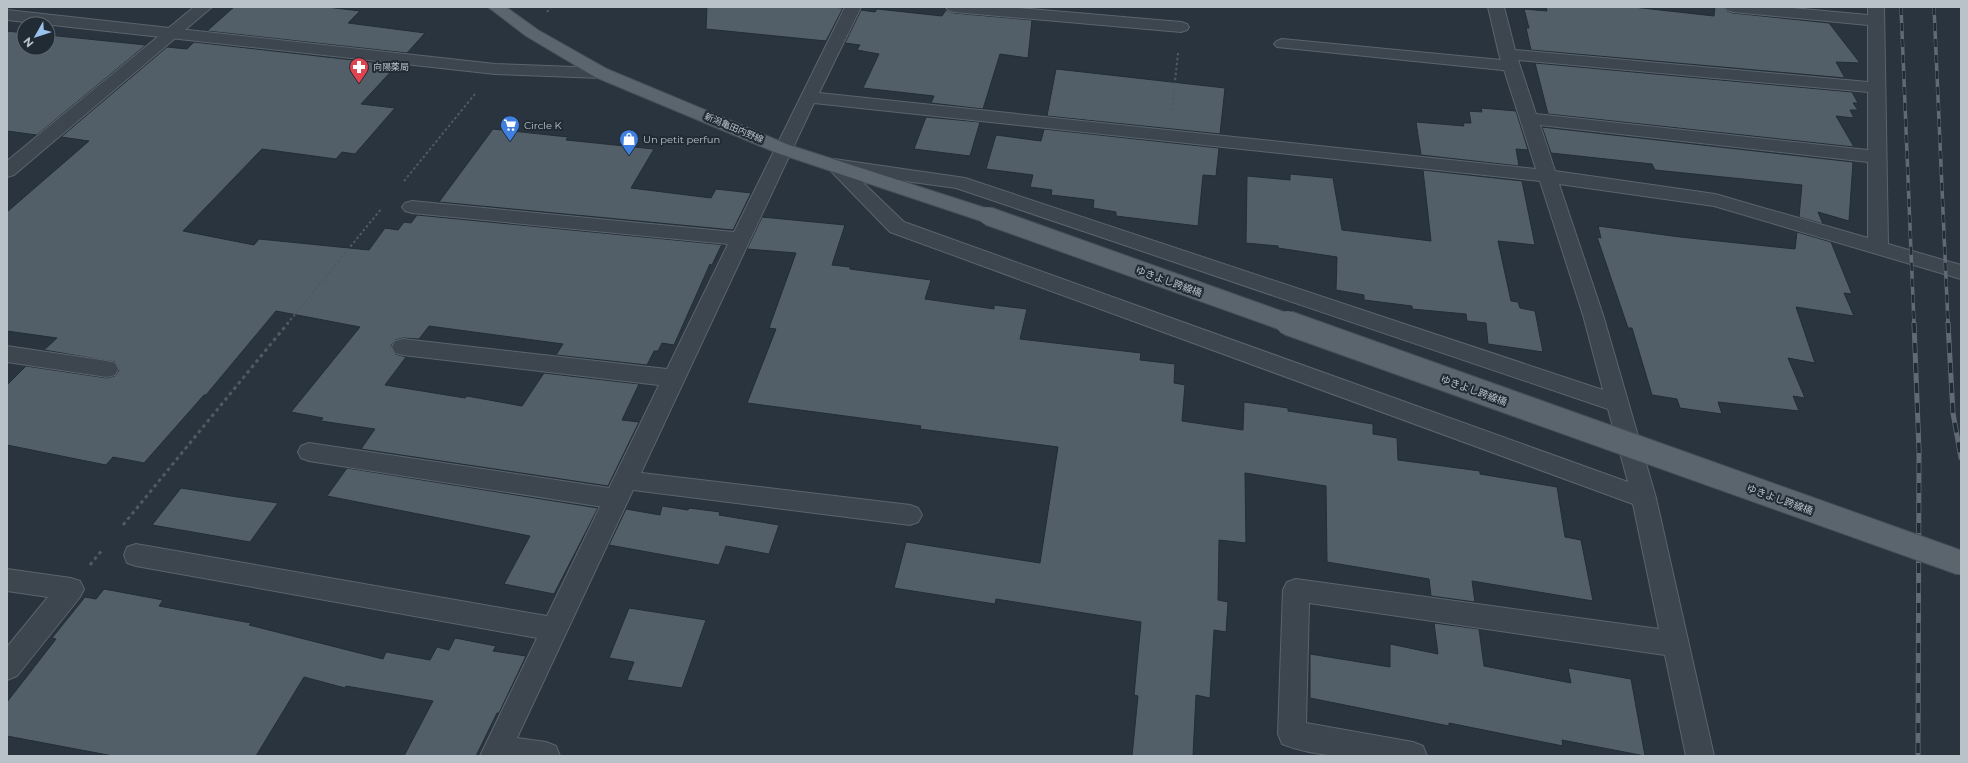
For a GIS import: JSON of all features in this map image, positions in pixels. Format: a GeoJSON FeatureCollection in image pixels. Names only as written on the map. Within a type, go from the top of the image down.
{"type":"FeatureCollection","features":[{"type":"Feature","properties":{"kind":"main road","name":"新潟亀田内野線"},"geometry":{"type":"LineString","coordinates":[[496,7],[532,33],[602,73],[783,148],[988,216]]}},
{"type":"Feature","properties":{"kind":"main road","name":"ゆきよし跨線橋"},"geometry":{"type":"LineString","coordinates":[[988,216],[1961,563]]}},
{"type":"Feature","properties":{"kind":"street"},"geometry":{"type":"LineString","coordinates":[[7,171],[204,7]]}},
{"type":"Feature","properties":{"kind":"street"},"geometry":{"type":"LineString","coordinates":[[546,756],[496,753],[783,148],[853,7]]}},
{"type":"Feature","properties":{"kind":"street"},"geometry":{"type":"LineString","coordinates":[[954,7],[1181,27]]}},
{"type":"Feature","properties":{"kind":"street"},"geometry":{"type":"LineString","coordinates":[[1496,7],[1510,60],[1528,118],[1592,315],[1644,498],[1700,756]]}},
{"type":"Feature","properties":{"kind":"street"},"geometry":{"type":"LineString","coordinates":[[1733,7],[1876,14],[1878,248]]}},
{"type":"Feature","properties":{"kind":"street"},"geometry":{"type":"LineString","coordinates":[[7,15],[495,69],[602,73]]}},
{"type":"Feature","properties":{"kind":"street"},"geometry":{"type":"LineString","coordinates":[[1510,60],[1876,88]]}},
{"type":"Feature","properties":{"kind":"street"},"geometry":{"type":"LineString","coordinates":[[808,97],[1547,176],[1714,200],[1961,272]]}},
{"type":"Feature","properties":{"kind":"street"},"geometry":{"type":"LineString","coordinates":[[1528,118],[1877,157]]}},
{"type":"Feature","properties":{"kind":"street"},"geometry":{"type":"LineString","coordinates":[[834,166],[958,182],[1618,404]]}},
{"type":"Feature","properties":{"kind":"street"},"geometry":{"type":"LineString","coordinates":[[834,166],[897,227],[1644,498]]}},
{"type":"Feature","properties":{"kind":"street"},"geometry":{"type":"LineString","coordinates":[[412,207],[740,239]]}},
{"type":"Feature","properties":{"kind":"street"},"geometry":{"type":"LineString","coordinates":[[403,347],[674,378]]}},
{"type":"Feature","properties":{"kind":"street"},"geometry":{"type":"LineString","coordinates":[[7,354],[107,369]]}},
{"type":"Feature","properties":{"kind":"street"},"geometry":{"type":"LineString","coordinates":[[136,555],[554,629]]}},
{"type":"Feature","properties":{"kind":"street"},"geometry":{"type":"LineString","coordinates":[[7,580],[71,589]]}},
{"type":"Feature","properties":{"kind":"street"},"geometry":{"type":"LineString","coordinates":[[7,668],[71,589]]}},
{"type":"Feature","properties":{"kind":"street"},"geometry":{"type":"LineString","coordinates":[[1413,756],[1292,734],[1296,590],[1676,644]]}},
{"type":"Feature","properties":{"kind":"lane"},"geometry":{"type":"LineString","coordinates":[[1282,44],[1510,60]]}},
{"type":"Feature","properties":{"kind":"lane"},"geometry":{"type":"LineString","coordinates":[[309,452],[621,490],[910,515]]}},
{"type":"Feature","properties":{"kind":"path"},"geometry":{"type":"LineString","coordinates":[[1169,135],[1181,27]]}},
{"type":"Feature","properties":{"kind":"path"},"geometry":{"type":"LineString","coordinates":[[399,187],[495,69]]}},
{"type":"Feature","properties":{"kind":"path"},"geometry":{"type":"LineString","coordinates":[[121,527],[384,205]]}},
{"type":"Feature","properties":{"kind":"path"},"geometry":{"type":"LineString","coordinates":[[71,589],[106,546]]}},
{"type":"Feature","properties":{"kind":"building"},"geometry":{"type":"Polygon","coordinates":[[[234,7],[327,7],[360,11],[348,23],[425,33],[407,53],[207,31],[234,7]]]}},
{"type":"Feature","properties":{"kind":"building"},"geometry":{"type":"Polygon","coordinates":[[[707,7],[843,8],[826,41],[706,29],[707,7]]]}},
{"type":"Feature","properties":{"kind":"building"},"geometry":{"type":"Polygon","coordinates":[[[1546,7],[1633,7],[1714,16],[1715,7],[1724,7],[1727,11],[1733,13],[1829,23],[1860,63],[1836,62],[1845,78],[1531,50],[1526,28],[1529,28],[1524,9],[1547,11],[1546,7]]]}},
{"type":"Feature","properties":{"kind":"building"},"geometry":{"type":"Polygon","coordinates":[[[877,9],[942,16],[946,10],[954,13],[1032,20],[1028,58],[1000,54],[983,109],[931,103],[934,96],[863,88],[879,54],[857,50],[860,45],[845,43],[861,10],[875,12],[877,9]]]}},
{"type":"Feature","properties":{"kind":"building"},"geometry":{"type":"Polygon","coordinates":[[[7,31],[16,32],[16,56],[56,56],[56,36],[146,45],[37,135],[7,131],[7,31]]]}},
{"type":"Feature","properties":{"kind":"building"},"geometry":{"type":"Polygon","coordinates":[[[194,42],[397,65],[361,104],[395,108],[355,154],[342,152],[336,159],[262,149],[183,231],[254,245],[259,239],[369,250],[385,228],[398,230],[404,222],[411,223],[417,215],[726,245],[721,246],[712,265],[710,264],[674,345],[662,343],[658,351],[654,351],[647,365],[556,355],[563,344],[429,326],[419,339],[403,338],[395,340],[391,346],[395,354],[406,357],[385,385],[465,398],[467,396],[522,406],[544,373],[639,384],[622,420],[639,422],[608,486],[361,449],[375,429],[321,421],[323,418],[291,412],[360,327],[276,311],[206,395],[204,395],[144,463],[113,457],[106,465],[7,445],[7,385],[26,366],[107,378],[115,376],[119,370],[115,362],[44,350],[57,338],[7,331],[7,212],[89,141],[61,137],[167,47],[187,49],[194,42]]]}},
{"type":"Feature","properties":{"kind":"building"},"geometry":{"type":"Polygon","coordinates":[[[1535,63],[1852,92],[1858,103],[1853,103],[1858,110],[1850,110],[1854,118],[1836,116],[1854,147],[1548,114],[1535,63]]]}},
{"type":"Feature","properties":{"kind":"building"},"geometry":{"type":"Polygon","coordinates":[[[1056,69],[1225,88],[1220,134],[1047,116],[1056,69]]]}},
{"type":"Feature","properties":{"kind":"building"},"geometry":{"type":"Polygon","coordinates":[[[1481,108],[1516,111],[1528,150],[1516,149],[1519,166],[1421,155],[1416,122],[1464,126],[1463,123],[1471,123],[1469,111],[1482,112],[1481,108]]]}},
{"type":"Feature","properties":{"kind":"building"},"geometry":{"type":"Polygon","coordinates":[[[926,117],[980,122],[970,156],[914,149],[926,117]]]}},
{"type":"Feature","properties":{"kind":"building"},"geometry":{"type":"Polygon","coordinates":[[[1542,127],[1853,162],[1849,221],[1818,212],[1823,224],[1799,217],[1802,185],[1655,170],[1652,164],[1551,153],[1542,127]]]}},
{"type":"Feature","properties":{"kind":"building"},"geometry":{"type":"Polygon","coordinates":[[[493,129],[568,137],[566,140],[654,149],[631,188],[711,198],[716,189],[751,193],[733,230],[439,202],[493,129]]]}},
{"type":"Feature","properties":{"kind":"building"},"geometry":{"type":"Polygon","coordinates":[[[1044,129],[1219,148],[1216,176],[1203,175],[1198,226],[1116,216],[1116,212],[1093,208],[1094,200],[1051,195],[1052,190],[1030,187],[1033,175],[986,169],[996,135],[1041,141],[1044,129]]]}},
{"type":"Feature","properties":{"kind":"building"},"geometry":{"type":"Polygon","coordinates":[[[1423,170],[1522,181],[1535,245],[1498,241],[1511,301],[1518,302],[1520,308],[1535,311],[1543,352],[1488,344],[1486,323],[1467,321],[1466,314],[1412,309],[1412,306],[1364,300],[1364,295],[1336,290],[1337,257],[1278,248],[1278,246],[1246,243],[1247,176],[1290,180],[1290,174],[1333,178],[1342,230],[1431,241],[1423,170]]]}},
{"type":"Feature","properties":{"kind":"building"},"geometry":{"type":"Polygon","coordinates":[[[762,217],[845,225],[832,265],[850,267],[850,269],[931,280],[925,299],[994,309],[994,305],[1027,309],[1020,339],[1141,353],[1140,360],[1175,364],[1174,383],[1185,385],[1182,421],[1243,430],[1244,402],[1288,408],[1288,411],[1373,424],[1373,434],[1397,438],[1398,460],[1480,471],[1480,474],[1557,487],[1565,537],[1581,540],[1593,601],[1472,581],[1475,602],[1431,596],[1429,579],[1327,562],[1326,486],[1245,473],[1246,543],[1219,540],[1218,600],[1228,602],[1226,632],[1214,630],[1210,698],[1196,695],[1193,756],[1132,756],[1138,696],[1134,695],[1141,622],[996,599],[995,604],[894,588],[906,542],[1040,563],[1058,447],[920,429],[921,426],[747,403],[776,329],[769,328],[796,253],[747,249],[762,217]]]}},
{"type":"Feature","properties":{"kind":"building"},"geometry":{"type":"Polygon","coordinates":[[[1598,226],[1680,237],[1795,249],[1797,232],[1831,242],[1852,294],[1844,293],[1854,316],[1796,307],[1815,363],[1788,358],[1805,398],[1793,396],[1799,411],[1718,402],[1722,414],[1680,408],[1677,399],[1652,395],[1632,328],[1628,328],[1597,237],[1601,238],[1598,226]]]}},
{"type":"Feature","properties":{"kind":"building"},"geometry":{"type":"Polygon","coordinates":[[[347,468],[598,508],[554,594],[504,584],[530,536],[327,496],[347,468]]]}},
{"type":"Feature","properties":{"kind":"building"},"geometry":{"type":"Polygon","coordinates":[[[181,488],[278,503],[250,542],[152,525],[181,488]]]}},
{"type":"Feature","properties":{"kind":"building"},"geometry":{"type":"Polygon","coordinates":[[[662,506],[688,510],[689,508],[720,512],[719,515],[779,525],[769,554],[726,546],[719,565],[609,545],[626,509],[660,515],[662,506]]]}},
{"type":"Feature","properties":{"kind":"building"},"geometry":{"type":"Polygon","coordinates":[[[104,589],[163,600],[159,606],[251,623],[249,625],[383,659],[386,652],[430,660],[437,647],[449,650],[455,638],[496,646],[493,651],[526,656],[499,713],[497,713],[476,756],[404,756],[433,701],[346,686],[345,688],[304,677],[256,756],[113,756],[7,736],[7,702],[56,639],[52,638],[85,597],[96,599],[104,589]]]}},
{"type":"Feature","properties":{"kind":"building"},"geometry":{"type":"Polygon","coordinates":[[[629,608],[706,620],[682,688],[627,680],[634,662],[609,658],[629,608]]]}},
{"type":"Feature","properties":{"kind":"building"},"geometry":{"type":"Polygon","coordinates":[[[1434,623],[1479,629],[1484,666],[1571,683],[1568,668],[1631,679],[1645,756],[1562,740],[1563,746],[1449,723],[1449,726],[1310,698],[1310,654],[1390,667],[1390,644],[1438,654],[1434,623]]]}},
{"type":"Feature","properties":{"kind":"railway"},"geometry":{"type":"LineString","coordinates":[[1901,7],[1914,324]]}},
{"type":"Feature","properties":{"kind":"railway"},"geometry":{"type":"LineString","coordinates":[[1934,7],[1948,324]]}},
{"type":"Feature","properties":{"kind":"railway"},"geometry":{"type":"LineString","coordinates":[[1914,323],[1919,450],[1918,756]]}},
{"type":"Feature","properties":{"kind":"railway"},"geometry":{"type":"LineString","coordinates":[[1948,323],[1953,413],[1961,458]]}},
{"type":"Feature","properties":{"kind":"place","name":"向陽薬局"},"geometry":{"type":"Point","coordinates":[359,84]}},
{"type":"Feature","properties":{"kind":"place","name":"Circle K"},"geometry":{"type":"Point","coordinates":[510,142]}},
{"type":"Feature","properties":{"kind":"place","name":"Un petit perfun"},"geometry":{"type":"Point","coordinates":[629,156]}}]}
